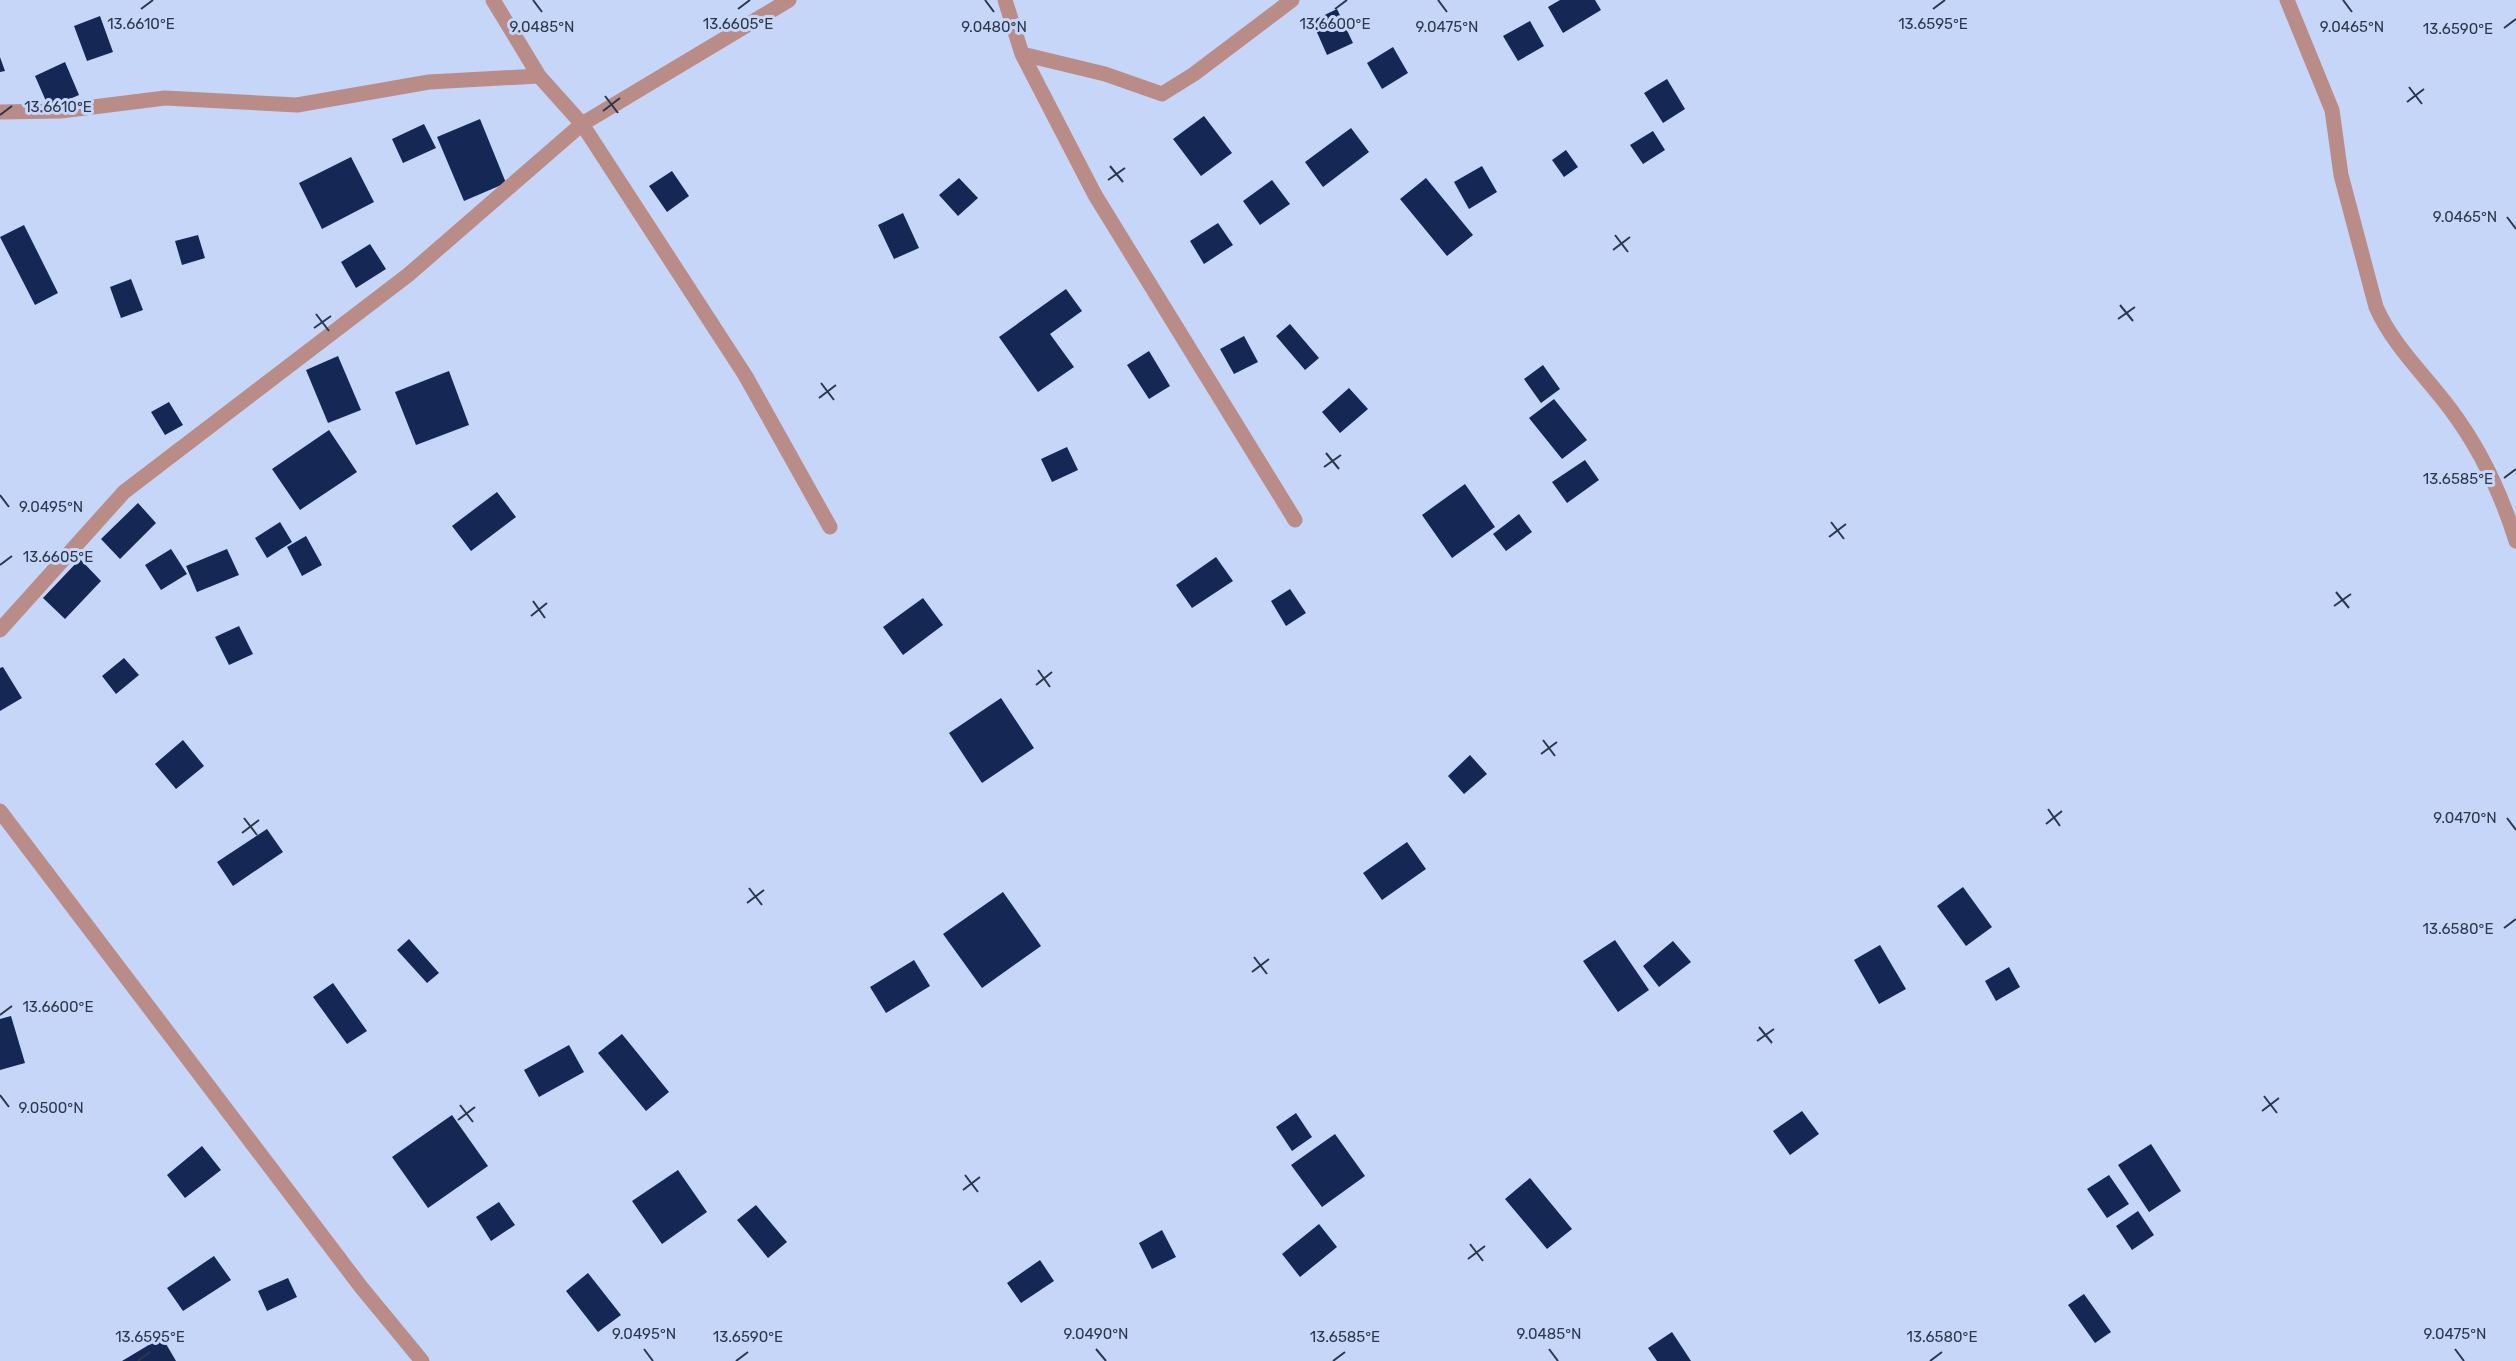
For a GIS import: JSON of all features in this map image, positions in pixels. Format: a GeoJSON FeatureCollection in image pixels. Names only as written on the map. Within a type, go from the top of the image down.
{"type":"FeatureCollection","features":[{"type":"Feature","properties":{"kind":"street"},"geometry":{"type":"LineString","coordinates":[[493,0],[539,76],[582,124],[745,375],[830,527]]}},
{"type":"Feature","properties":{"kind":"street"},"geometry":{"type":"LineString","coordinates":[[0,630],[124,492],[408,275],[582,124],[789,0]]}},
{"type":"Feature","properties":{"kind":"street"},"geometry":{"type":"LineString","coordinates":[[1005,0],[1022,54],[1095,195],[1295,520]]}},
{"type":"Feature","properties":{"kind":"street"},"geometry":{"type":"LineString","coordinates":[[1022,54],[1105,74],[1162,94],[1194,74],[1293,0]]}},
{"type":"Feature","properties":{"kind":"street"},"geometry":{"type":"LineString","coordinates":[[2287,0],[2332,110],[2341,175],[2376,307],[2384,325],[2452,411],[2494,479],[2516,541]]}},
{"type":"Feature","properties":{"kind":"street"},"geometry":{"type":"LineString","coordinates":[[0,112],[61,111],[165,98],[297,105],[429,82],[539,76]]}},
{"type":"Feature","properties":{"kind":"street"},"geometry":{"type":"LineString","coordinates":[[0,811],[361,1287],[422,1361]]}},
{"type":"Feature","properties":{"kind":"building"},"geometry":{"type":"Polygon","coordinates":[[[1560,0],[1595,0],[1601,10],[1563,33],[1548,7],[1560,0]]]}},
{"type":"Feature","properties":{"kind":"building"},"geometry":{"type":"Polygon","coordinates":[[[1337,9],[1353,43],[1327,55],[1312,21],[1337,9]]]}},
{"type":"Feature","properties":{"kind":"building"},"geometry":{"type":"Polygon","coordinates":[[[100,16],[113,52],[87,61],[74,26],[100,16]]]}},
{"type":"Feature","properties":{"kind":"building"},"geometry":{"type":"Polygon","coordinates":[[[1530,21],[1544,46],[1518,61],[1503,36],[1530,21]]]}},
{"type":"Feature","properties":{"kind":"building"},"geometry":{"type":"Polygon","coordinates":[[[1393,47],[1408,73],[1382,89],[1367,63],[1393,47]]]}},
{"type":"Feature","properties":{"kind":"building"},"geometry":{"type":"Polygon","coordinates":[[[0,57],[5,71],[0,72],[0,57]]]}},
{"type":"Feature","properties":{"kind":"building"},"geometry":{"type":"Polygon","coordinates":[[[65,62],[79,95],[49,108],[35,76],[65,62]]]}},
{"type":"Feature","properties":{"kind":"building"},"geometry":{"type":"Polygon","coordinates":[[[1667,79],[1685,109],[1663,123],[1644,93],[1667,79]]]}},
{"type":"Feature","properties":{"kind":"building"},"geometry":{"type":"Polygon","coordinates":[[[1204,116],[1232,153],[1201,176],[1173,139],[1204,116]]]}},
{"type":"Feature","properties":{"kind":"building"},"geometry":{"type":"Polygon","coordinates":[[[480,119],[506,183],[464,201],[437,137],[480,119]]]}},
{"type":"Feature","properties":{"kind":"building"},"geometry":{"type":"Polygon","coordinates":[[[424,124],[436,148],[403,163],[392,139],[424,124]]]}},
{"type":"Feature","properties":{"kind":"building"},"geometry":{"type":"Polygon","coordinates":[[[1351,128],[1369,152],[1323,187],[1305,162],[1351,128]]]}},
{"type":"Feature","properties":{"kind":"building"},"geometry":{"type":"Polygon","coordinates":[[[1653,131],[1665,150],[1643,164],[1630,145],[1653,131]]]}},
{"type":"Feature","properties":{"kind":"building"},"geometry":{"type":"Polygon","coordinates":[[[1566,150],[1578,167],[1564,177],[1552,160],[1566,150]]]}},
{"type":"Feature","properties":{"kind":"building"},"geometry":{"type":"Polygon","coordinates":[[[351,157],[374,202],[322,229],[299,183],[351,157]]]}},
{"type":"Feature","properties":{"kind":"building"},"geometry":{"type":"Polygon","coordinates":[[[1482,166],[1497,192],[1469,209],[1454,182],[1482,166]]]}},
{"type":"Feature","properties":{"kind":"building"},"geometry":{"type":"Polygon","coordinates":[[[672,171],[689,196],[667,212],[649,186],[672,171]]]}},
{"type":"Feature","properties":{"kind":"building"},"geometry":{"type":"Polygon","coordinates":[[[959,178],[978,198],[958,216],[939,195],[959,178]]]}},
{"type":"Feature","properties":{"kind":"building"},"geometry":{"type":"Polygon","coordinates":[[[1426,178],[1473,235],[1447,256],[1400,199],[1426,178]]]}},
{"type":"Feature","properties":{"kind":"building"},"geometry":{"type":"Polygon","coordinates":[[[1272,180],[1290,204],[1260,225],[1243,201],[1272,180]]]}},
{"type":"Feature","properties":{"kind":"building"},"geometry":{"type":"Polygon","coordinates":[[[903,213],[919,248],[894,259],[878,225],[903,213]]]}},
{"type":"Feature","properties":{"kind":"building"},"geometry":{"type":"Polygon","coordinates":[[[1218,223],[1233,245],[1204,264],[1190,241],[1218,223]]]}},
{"type":"Feature","properties":{"kind":"building"},"geometry":{"type":"Polygon","coordinates":[[[24,225],[58,293],[35,305],[0,237],[24,225]]]}},
{"type":"Feature","properties":{"kind":"building"},"geometry":{"type":"Polygon","coordinates":[[[198,235],[205,258],[182,265],[175,241],[198,235]]]}},
{"type":"Feature","properties":{"kind":"building"},"geometry":{"type":"Polygon","coordinates":[[[370,244],[386,269],[356,288],[341,262],[370,244]]]}},
{"type":"Feature","properties":{"kind":"building"},"geometry":{"type":"Polygon","coordinates":[[[131,279],[143,310],[121,318],[110,287],[131,279]]]}},
{"type":"Feature","properties":{"kind":"building"},"geometry":{"type":"Polygon","coordinates":[[[1066,289],[1082,311],[1050,334],[1074,367],[1038,392],[999,337],[1066,289]]]}},
{"type":"Feature","properties":{"kind":"building"},"geometry":{"type":"Polygon","coordinates":[[[1290,324],[1319,358],[1305,370],[1276,336],[1290,324]]]}},
{"type":"Feature","properties":{"kind":"building"},"geometry":{"type":"Polygon","coordinates":[[[1244,336],[1258,362],[1234,374],[1220,349],[1244,336]]]}},
{"type":"Feature","properties":{"kind":"building"},"geometry":{"type":"Polygon","coordinates":[[[1149,351],[1170,386],[1149,399],[1127,365],[1149,351]]]}},
{"type":"Feature","properties":{"kind":"building"},"geometry":{"type":"Polygon","coordinates":[[[338,356],[361,410],[328,423],[306,370],[338,356]]]}},
{"type":"Feature","properties":{"kind":"building"},"geometry":{"type":"Polygon","coordinates":[[[1543,365],[1560,389],[1541,403],[1524,379],[1543,365]]]}},
{"type":"Feature","properties":{"kind":"building"},"geometry":{"type":"Polygon","coordinates":[[[449,371],[469,425],[416,445],[395,392],[449,371]]]}},
{"type":"Feature","properties":{"kind":"building"},"geometry":{"type":"Polygon","coordinates":[[[1349,388],[1368,409],[1340,433],[1322,412],[1349,388]]]}},
{"type":"Feature","properties":{"kind":"building"},"geometry":{"type":"Polygon","coordinates":[[[1554,399],[1587,440],[1562,459],[1529,418],[1554,399]]]}},
{"type":"Feature","properties":{"kind":"building"},"geometry":{"type":"Polygon","coordinates":[[[169,402],[183,425],[165,435],[151,412],[169,402]]]}},
{"type":"Feature","properties":{"kind":"building"},"geometry":{"type":"Polygon","coordinates":[[[329,430],[357,472],[300,510],[272,469],[329,430]]]}},
{"type":"Feature","properties":{"kind":"building"},"geometry":{"type":"Polygon","coordinates":[[[1067,447],[1078,470],[1052,482],[1041,459],[1067,447]]]}},
{"type":"Feature","properties":{"kind":"building"},"geometry":{"type":"Polygon","coordinates":[[[1585,460],[1599,480],[1567,503],[1552,482],[1585,460]]]}},
{"type":"Feature","properties":{"kind":"building"},"geometry":{"type":"Polygon","coordinates":[[[1465,484],[1495,527],[1452,558],[1422,515],[1465,484]]]}},
{"type":"Feature","properties":{"kind":"building"},"geometry":{"type":"Polygon","coordinates":[[[497,492],[516,517],[471,551],[452,526],[497,492]]]}},
{"type":"Feature","properties":{"kind":"building"},"geometry":{"type":"Polygon","coordinates":[[[138,503],[156,523],[120,559],[101,539],[138,503]]]}},
{"type":"Feature","properties":{"kind":"building"},"geometry":{"type":"Polygon","coordinates":[[[1519,514],[1532,532],[1506,551],[1493,534],[1519,514]]]}},
{"type":"Feature","properties":{"kind":"building"},"geometry":{"type":"Polygon","coordinates":[[[280,522],[292,542],[267,558],[255,538],[280,522]]]}},
{"type":"Feature","properties":{"kind":"building"},"geometry":{"type":"Polygon","coordinates":[[[306,536],[322,565],[302,576],[287,547],[306,536]]]}},
{"type":"Feature","properties":{"kind":"building"},"geometry":{"type":"Polygon","coordinates":[[[171,549],[187,574],[161,590],[145,565],[171,549]]]}},
{"type":"Feature","properties":{"kind":"building"},"geometry":{"type":"Polygon","coordinates":[[[227,549],[239,575],[197,592],[186,566],[227,549]]]}},
{"type":"Feature","properties":{"kind":"building"},"geometry":{"type":"Polygon","coordinates":[[[1216,557],[1233,581],[1192,608],[1176,585],[1216,557]]]}},
{"type":"Feature","properties":{"kind":"building"},"geometry":{"type":"Polygon","coordinates":[[[80,559],[101,581],[65,619],[43,598],[80,559]]]}},
{"type":"Feature","properties":{"kind":"building"},"geometry":{"type":"Polygon","coordinates":[[[1290,589],[1306,613],[1286,626],[1271,601],[1290,589]]]}},
{"type":"Feature","properties":{"kind":"building"},"geometry":{"type":"Polygon","coordinates":[[[923,598],[943,625],[903,655],[883,627],[923,598]]]}},
{"type":"Feature","properties":{"kind":"building"},"geometry":{"type":"Polygon","coordinates":[[[239,626],[253,654],[229,665],[215,637],[239,626]]]}},
{"type":"Feature","properties":{"kind":"building"},"geometry":{"type":"Polygon","coordinates":[[[124,658],[139,675],[116,694],[102,676],[124,658]]]}},
{"type":"Feature","properties":{"kind":"building"},"geometry":{"type":"Polygon","coordinates":[[[3,667],[22,698],[0,711],[0,668],[3,667]]]}},
{"type":"Feature","properties":{"kind":"building"},"geometry":{"type":"Polygon","coordinates":[[[1001,698],[1034,748],[982,783],[949,733],[1001,698]]]}},
{"type":"Feature","properties":{"kind":"building"},"geometry":{"type":"Polygon","coordinates":[[[183,740],[204,766],[176,789],[155,764],[183,740]]]}},
{"type":"Feature","properties":{"kind":"building"},"geometry":{"type":"Polygon","coordinates":[[[1470,755],[1487,774],[1464,794],[1448,776],[1470,755]]]}},
{"type":"Feature","properties":{"kind":"building"},"geometry":{"type":"Polygon","coordinates":[[[267,829],[283,852],[233,886],[217,862],[267,829]]]}},
{"type":"Feature","properties":{"kind":"building"},"geometry":{"type":"Polygon","coordinates":[[[1407,842],[1426,869],[1382,900],[1363,873],[1407,842]]]}},
{"type":"Feature","properties":{"kind":"building"},"geometry":{"type":"Polygon","coordinates":[[[1963,887],[1992,927],[1966,946],[1937,906],[1963,887]]]}},
{"type":"Feature","properties":{"kind":"building"},"geometry":{"type":"Polygon","coordinates":[[[1003,892],[1041,946],[982,988],[943,934],[1003,892]]]}},
{"type":"Feature","properties":{"kind":"building"},"geometry":{"type":"Polygon","coordinates":[[[409,939],[439,973],[427,983],[397,950],[409,939]]]}},
{"type":"Feature","properties":{"kind":"building"},"geometry":{"type":"Polygon","coordinates":[[[1615,940],[1649,990],[1618,1012],[1583,961],[1615,940]]]}},
{"type":"Feature","properties":{"kind":"building"},"geometry":{"type":"Polygon","coordinates":[[[1673,941],[1691,962],[1659,987],[1643,966],[1673,941]]]}},
{"type":"Feature","properties":{"kind":"building"},"geometry":{"type":"Polygon","coordinates":[[[1880,945],[1906,989],[1879,1004],[1854,960],[1880,945]]]}},
{"type":"Feature","properties":{"kind":"building"},"geometry":{"type":"Polygon","coordinates":[[[914,960],[930,986],[886,1013],[870,987],[914,960]]]}},
{"type":"Feature","properties":{"kind":"building"},"geometry":{"type":"Polygon","coordinates":[[[2009,967],[2020,987],[1996,1001],[1985,981],[2009,967]]]}},
{"type":"Feature","properties":{"kind":"building"},"geometry":{"type":"Polygon","coordinates":[[[333,983],[367,1031],[347,1044],[313,997],[333,983]]]}},
{"type":"Feature","properties":{"kind":"building"},"geometry":{"type":"Polygon","coordinates":[[[11,1016],[25,1063],[0,1070],[0,1019],[11,1016]]]}},
{"type":"Feature","properties":{"kind":"building"},"geometry":{"type":"Polygon","coordinates":[[[622,1034],[669,1092],[646,1111],[598,1053],[622,1034]]]}},
{"type":"Feature","properties":{"kind":"building"},"geometry":{"type":"Polygon","coordinates":[[[569,1045],[584,1072],[539,1097],[524,1070],[569,1045]]]}},
{"type":"Feature","properties":{"kind":"building"},"geometry":{"type":"Polygon","coordinates":[[[1802,1111],[1819,1134],[1790,1155],[1773,1131],[1802,1111]]]}},
{"type":"Feature","properties":{"kind":"building"},"geometry":{"type":"Polygon","coordinates":[[[1296,1113],[1312,1137],[1292,1151],[1276,1127],[1296,1113]]]}},
{"type":"Feature","properties":{"kind":"building"},"geometry":{"type":"Polygon","coordinates":[[[452,1115],[488,1166],[428,1208],[392,1157],[452,1115]]]}},
{"type":"Feature","properties":{"kind":"building"},"geometry":{"type":"Polygon","coordinates":[[[1335,1134],[1365,1176],[1322,1207],[1291,1165],[1335,1134]]]}},
{"type":"Feature","properties":{"kind":"building"},"geometry":{"type":"Polygon","coordinates":[[[2151,1144],[2181,1191],[2149,1212],[2118,1165],[2151,1144]]]}},
{"type":"Feature","properties":{"kind":"building"},"geometry":{"type":"Polygon","coordinates":[[[202,1146],[221,1170],[185,1198],[167,1175],[202,1146]]]}},
{"type":"Feature","properties":{"kind":"building"},"geometry":{"type":"Polygon","coordinates":[[[678,1170],[707,1212],[662,1244],[632,1201],[678,1170]]]}},
{"type":"Feature","properties":{"kind":"building"},"geometry":{"type":"Polygon","coordinates":[[[2109,1175],[2129,1204],[2107,1218],[2087,1189],[2109,1175]]]}},
{"type":"Feature","properties":{"kind":"building"},"geometry":{"type":"Polygon","coordinates":[[[1530,1178],[1572,1229],[1547,1249],[1505,1199],[1530,1178]]]}},
{"type":"Feature","properties":{"kind":"building"},"geometry":{"type":"Polygon","coordinates":[[[499,1202],[515,1225],[491,1241],[476,1217],[499,1202]]]}},
{"type":"Feature","properties":{"kind":"building"},"geometry":{"type":"Polygon","coordinates":[[[756,1205],[787,1242],[768,1258],[737,1220],[756,1205]]]}},
{"type":"Feature","properties":{"kind":"building"},"geometry":{"type":"Polygon","coordinates":[[[2138,1211],[2154,1235],[2132,1250],[2116,1226],[2138,1211]]]}},
{"type":"Feature","properties":{"kind":"building"},"geometry":{"type":"Polygon","coordinates":[[[1319,1224],[1337,1247],[1300,1277],[1282,1254],[1319,1224]]]}},
{"type":"Feature","properties":{"kind":"building"},"geometry":{"type":"Polygon","coordinates":[[[1162,1230],[1176,1257],[1152,1269],[1139,1243],[1162,1230]]]}},
{"type":"Feature","properties":{"kind":"building"},"geometry":{"type":"Polygon","coordinates":[[[214,1256],[231,1280],[183,1311],[167,1288],[214,1256]]]}},
{"type":"Feature","properties":{"kind":"building"},"geometry":{"type":"Polygon","coordinates":[[[1040,1260],[1054,1281],[1021,1303],[1007,1283],[1040,1260]]]}},
{"type":"Feature","properties":{"kind":"building"},"geometry":{"type":"Polygon","coordinates":[[[588,1273],[621,1315],[598,1332],[566,1291],[588,1273]]]}},
{"type":"Feature","properties":{"kind":"building"},"geometry":{"type":"Polygon","coordinates":[[[288,1278],[297,1297],[267,1311],[258,1291],[288,1278]]]}},
{"type":"Feature","properties":{"kind":"building"},"geometry":{"type":"Polygon","coordinates":[[[2084,1294],[2111,1332],[2095,1343],[2068,1305],[2084,1294]]]}},
{"type":"Feature","properties":{"kind":"building"},"geometry":{"type":"Polygon","coordinates":[[[1672,1332],[1691,1361],[1657,1361],[1648,1348],[1672,1332]]]}},
{"type":"Feature","properties":{"kind":"building"},"geometry":{"type":"Polygon","coordinates":[[[162,1337],[176,1361],[122,1361],[162,1337]]]}}]}
